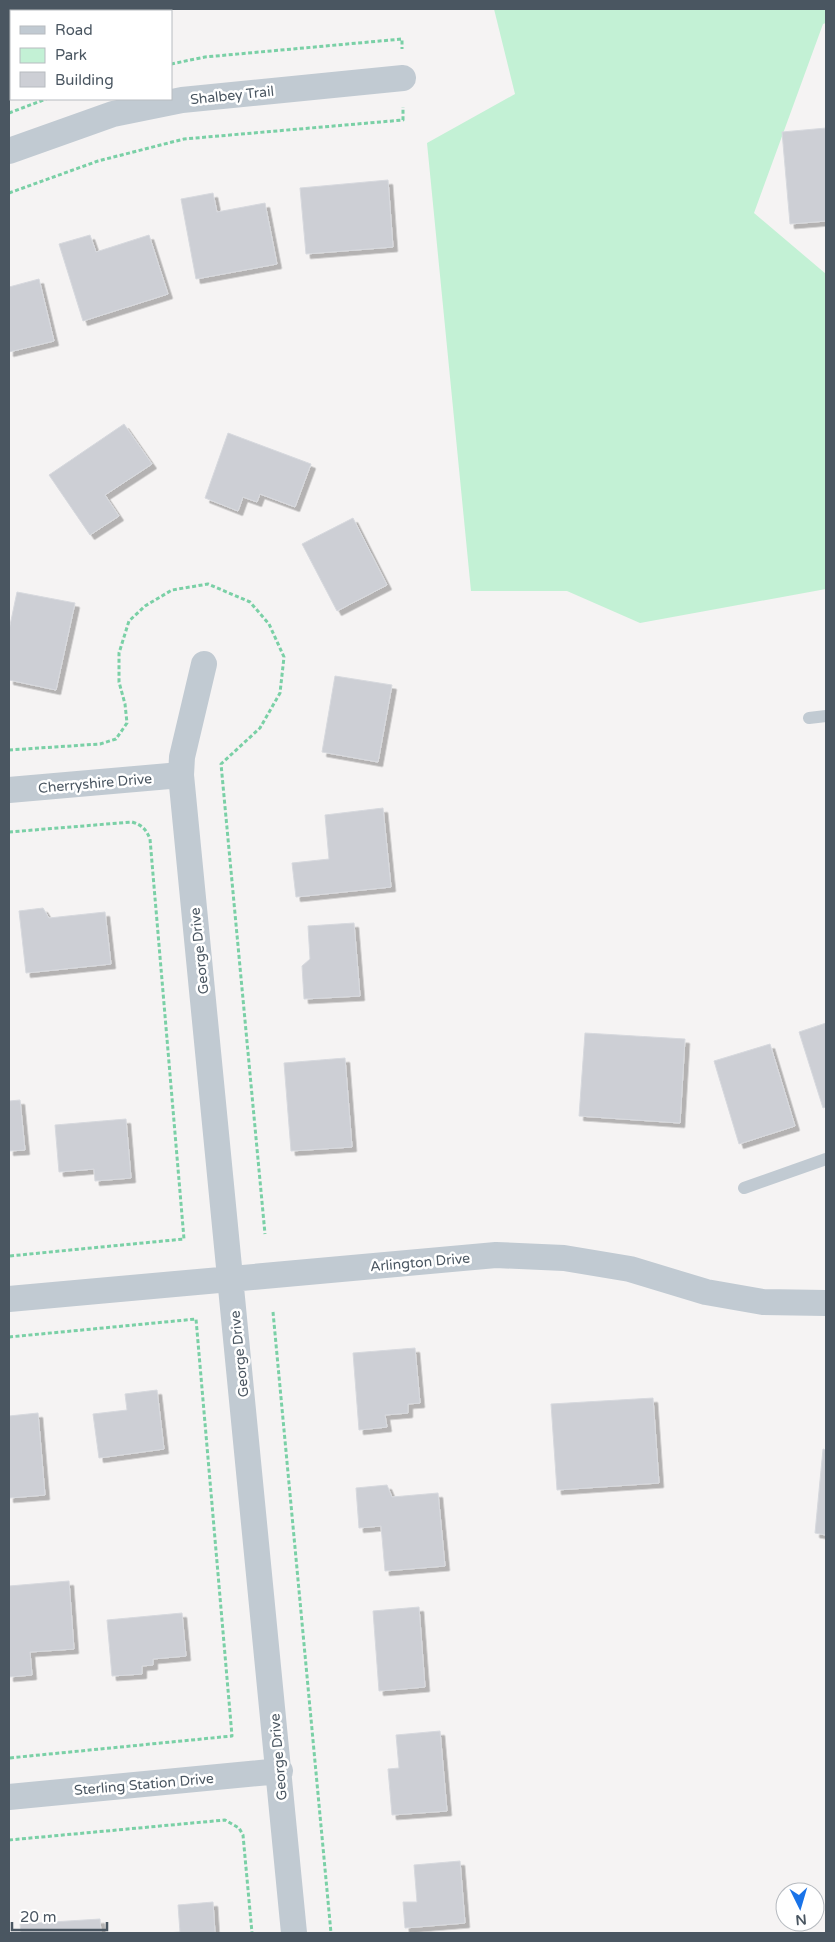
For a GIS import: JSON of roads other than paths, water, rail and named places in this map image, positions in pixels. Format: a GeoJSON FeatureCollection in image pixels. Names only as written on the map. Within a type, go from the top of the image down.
{"type":"FeatureCollection","features":[{"type":"Feature","properties":{"kind":"street","name":"Shalbey Trail"},"geometry":{"type":"LineString","coordinates":[[9,151],[113,114],[182,100],[403,78]]}},
{"type":"Feature","properties":{"kind":"street","name":"George Drive"},"geometry":{"type":"LineString","coordinates":[[204,664],[182,757],[181,775],[280,1771],[294,1933]]}},
{"type":"Feature","properties":{"kind":"street","name":"Cherryshire Drive"},"geometry":{"type":"LineString","coordinates":[[9,790],[181,775]]}},
{"type":"Feature","properties":{"kind":"street","name":"Arlington Drive"},"geometry":{"type":"LineString","coordinates":[[9,1299],[496,1255],[564,1258],[630,1269],[706,1292],[763,1302],[826,1303]]}},
{"type":"Feature","properties":{"kind":"street","name":"Sterling Station Drive"},"geometry":{"type":"LineString","coordinates":[[9,1797],[280,1771]]}},
{"type":"Feature","properties":{"kind":"lane"},"geometry":{"type":"LineString","coordinates":[[808,718],[826,716]]}},
{"type":"Feature","properties":{"kind":"lane"},"geometry":{"type":"LineString","coordinates":[[744,1188],[826,1159]]}}]}
